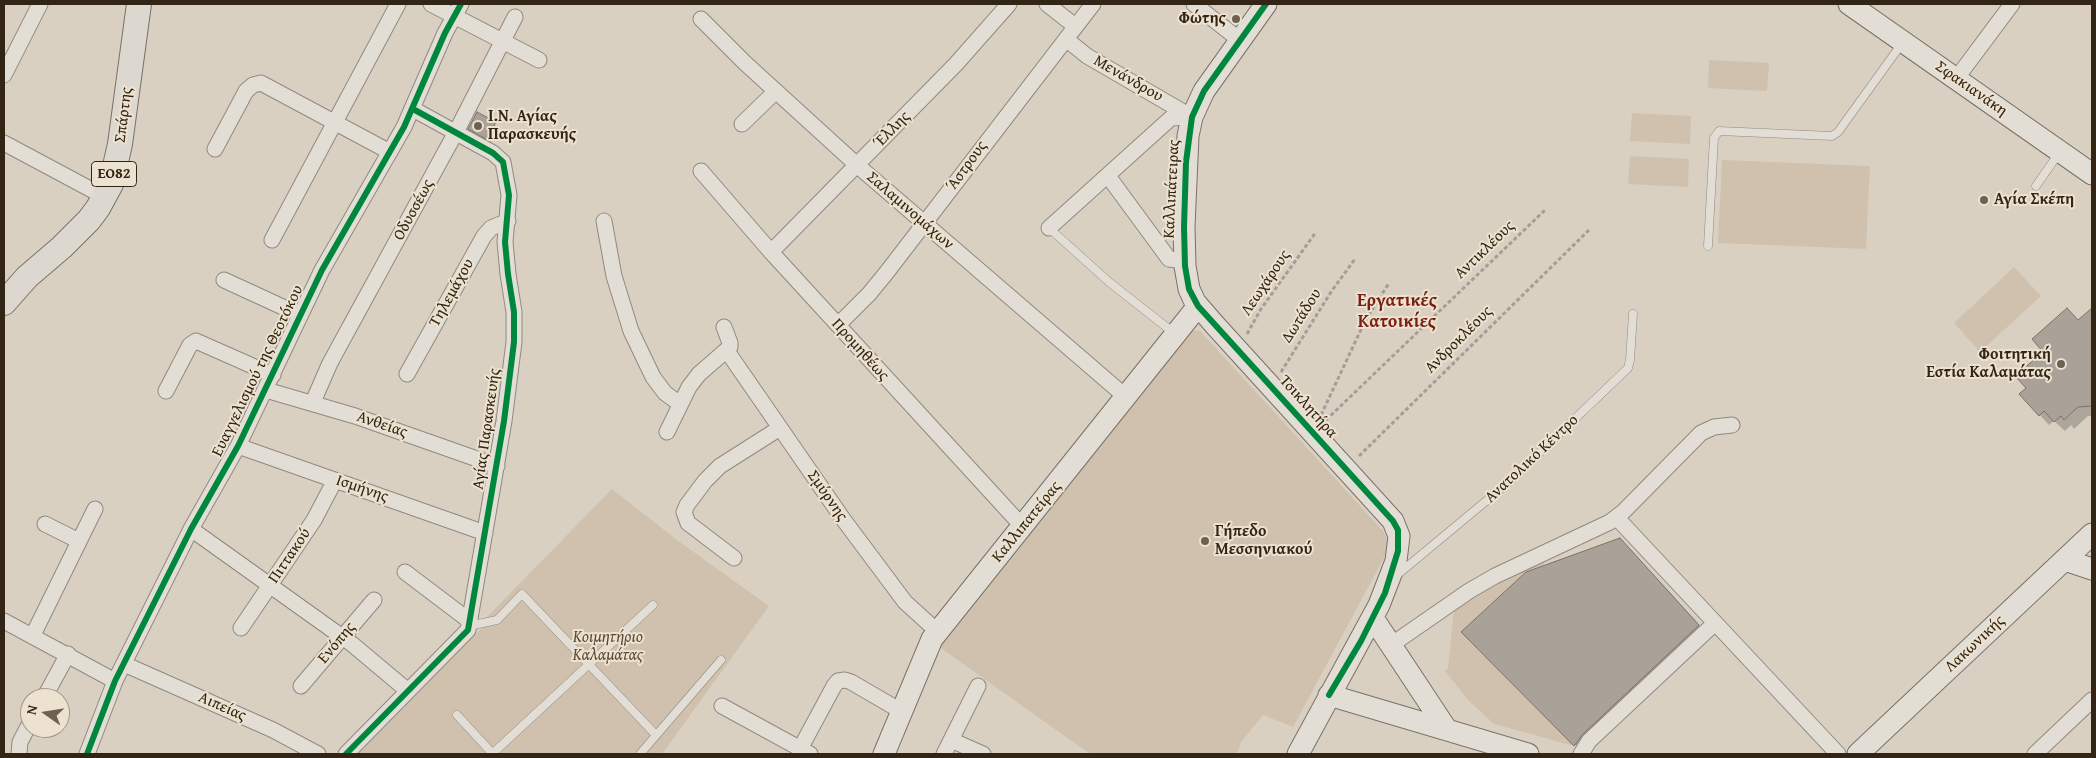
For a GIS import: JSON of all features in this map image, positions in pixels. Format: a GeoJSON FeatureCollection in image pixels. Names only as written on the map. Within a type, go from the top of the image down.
{"type":"FeatureCollection","features":[{"type":"Feature","properties":{"kind":"main road","name":"Σπάρτης"},"geometry":{"type":"LineString","coordinates":[[4,303],[26,277],[89,220],[105,197],[111,184],[120,144],[139,4]]}},
{"type":"Feature","properties":{"kind":"street"},"geometry":{"type":"LineString","coordinates":[[4,75],[40,4]]}},
{"type":"Feature","properties":{"kind":"street"},"geometry":{"type":"LineString","coordinates":[[272,240],[398,4]]}},
{"type":"Feature","properties":{"kind":"street"},"geometry":{"type":"LineString","coordinates":[[432,4],[457,10],[502,42],[539,60]]}},
{"type":"Feature","properties":{"kind":"street","name":"Έλλης"},"geometry":{"type":"LineString","coordinates":[[771,252],[858,166],[963,57],[1009,4]]}},
{"type":"Feature","properties":{"kind":"street"},"geometry":{"type":"LineString","coordinates":[[1047,4],[1075,26]]}},
{"type":"Feature","properties":{"kind":"street","name":"Άστρους"},"geometry":{"type":"LineString","coordinates":[[838,325],[869,294],[1093,4]]}},
{"type":"Feature","properties":{"kind":"street"},"geometry":{"type":"LineString","coordinates":[[1194,4],[1241,41]]}},
{"type":"Feature","properties":{"kind":"street","name":"Καλλιπάτειρας"},"geometry":{"type":"LineString","coordinates":[[1198,306],[1189,289],[1184,261],[1186,162],[1192,117],[1204,91],[1266,4]]}},
{"type":"Feature","properties":{"kind":"street","name":"Σφακιανάκη"},"geometry":{"type":"LineString","coordinates":[[1849,4],[2092,174]]}},
{"type":"Feature","properties":{"kind":"street"},"geometry":{"type":"LineString","coordinates":[[1956,79],[2012,4]]}},
{"type":"Feature","properties":{"kind":"street","name":"Ευαγγελισμού της Θεοτόκου"},"geometry":{"type":"LineString","coordinates":[[87,754],[115,681],[191,529],[238,446],[300,315],[341,236],[413,109],[457,10]]}},
{"type":"Feature","properties":{"kind":"street","name":"Οδυσσέως"},"geometry":{"type":"LineString","coordinates":[[313,402],[330,363],[456,132],[515,17]]}},
{"type":"Feature","properties":{"kind":"street","name":"Σαλαμινομάχων"},"geometry":{"type":"LineString","coordinates":[[701,19],[858,166],[1126,397]]}},
{"type":"Feature","properties":{"kind":"street","name":"Μενάνδρου"},"geometry":{"type":"LineString","coordinates":[[1066,39],[1087,56],[1192,117]]}},
{"type":"Feature","properties":{"kind":"street"},"geometry":{"type":"LineString","coordinates":[[215,149],[246,91],[253,85],[260,83],[390,152]]}},
{"type":"Feature","properties":{"kind":"street"},"geometry":{"type":"LineString","coordinates":[[742,124],[776,91]]}},
{"type":"Feature","properties":{"kind":"street","name":"Αγίας Παρασκευής"},"geometry":{"type":"LineString","coordinates":[[346,754],[459,641],[470,624],[504,421],[515,323],[506,262],[505,242],[509,189],[503,162],[496,154],[413,109]]}},
{"type":"Feature","properties":{"kind":"street"},"geometry":{"type":"LineString","coordinates":[[1050,228],[1171,118],[1192,117]]}},
{"type":"Feature","properties":{"kind":"street"},"geometry":{"type":"LineString","coordinates":[[4,143],[105,197]]}},
{"type":"Feature","properties":{"kind":"street","name":"Προμηθέως"},"geometry":{"type":"LineString","coordinates":[[701,171],[771,252],[1023,527]]}},
{"type":"Feature","properties":{"kind":"street"},"geometry":{"type":"LineString","coordinates":[[1108,176],[1169,259],[1184,261]]}},
{"type":"Feature","properties":{"kind":"street","name":"Τηλεμάχου"},"geometry":{"type":"LineString","coordinates":[[407,374],[484,236],[492,228],[508,221]]}},
{"type":"Feature","properties":{"kind":"street"},"geometry":{"type":"LineString","coordinates":[[604,221],[614,276],[634,339],[657,382],[665,393],[680,404]]}},
{"type":"Feature","properties":{"kind":"street"},"geometry":{"type":"LineString","coordinates":[[224,280],[300,315]]}},
{"type":"Feature","properties":{"kind":"street","name":"Τσικλητήρα"},"geometry":{"type":"LineString","coordinates":[[1198,306],[1396,526],[1399,533],[1398,547],[1389,580]]}},
{"type":"Feature","properties":{"kind":"street","name":"Καλλιπατείρας"},"geometry":{"type":"LineString","coordinates":[[884,754],[928,647],[938,632],[1198,306]]}},
{"type":"Feature","properties":{"kind":"street"},"geometry":{"type":"LineString","coordinates":[[667,432],[680,404],[696,378],[727,351],[730,343],[724,327]]}},
{"type":"Feature","properties":{"kind":"street"},"geometry":{"type":"LineString","coordinates":[[166,391],[190,345],[196,341],[273,375]]}},
{"type":"Feature","properties":{"kind":"street","name":"Σμύρνης"},"geometry":{"type":"LineString","coordinates":[[727,351],[844,519],[905,602],[938,632]]}},
{"type":"Feature","properties":{"kind":"street","name":"Ανθείας"},"geometry":{"type":"LineString","coordinates":[[266,390],[313,402],[497,466]]}},
{"type":"Feature","properties":{"kind":"street"},"geometry":{"type":"LineString","coordinates":[[1391,646],[1469,591],[1495,576],[1617,518],[1701,433],[1714,427],[1732,425]]}},
{"type":"Feature","properties":{"kind":"street"},"geometry":{"type":"LineString","coordinates":[[734,558],[688,523],[684,512],[686,505],[720,466],[780,428]]}},
{"type":"Feature","properties":{"kind":"street","name":"Ισμήνης"},"geometry":{"type":"LineString","coordinates":[[238,446],[485,533]]}},
{"type":"Feature","properties":{"kind":"street","name":"Πιττακού"},"geometry":{"type":"LineString","coordinates":[[241,628],[314,520],[335,480]]}},
{"type":"Feature","properties":{"kind":"street"},"geometry":{"type":"LineString","coordinates":[[33,635],[95,508]]}},
{"type":"Feature","properties":{"kind":"street"},"geometry":{"type":"LineString","coordinates":[[1617,518],[1838,754]]}},
{"type":"Feature","properties":{"kind":"street"},"geometry":{"type":"LineString","coordinates":[[45,524],[78,541]]}},
{"type":"Feature","properties":{"kind":"street"},"geometry":{"type":"LineString","coordinates":[[191,529],[342,637],[408,691]]}},
{"type":"Feature","properties":{"kind":"street","name":"Λακωνικής"},"geometry":{"type":"LineString","coordinates":[[1858,754],[2092,534]]}},
{"type":"Feature","properties":{"kind":"street"},"geometry":{"type":"LineString","coordinates":[[2065,560],[2092,569]]}},
{"type":"Feature","properties":{"kind":"street"},"geometry":{"type":"LineString","coordinates":[[405,572],[470,624]]}},
{"type":"Feature","properties":{"kind":"street"},"geometry":{"type":"LineString","coordinates":[[1298,754],[1373,618],[1389,580]]}},
{"type":"Feature","properties":{"kind":"street","name":"Ενόπης"},"geometry":{"type":"LineString","coordinates":[[301,686],[374,600]]}},
{"type":"Feature","properties":{"kind":"street"},"geometry":{"type":"LineString","coordinates":[[1373,618],[1447,730]]}},
{"type":"Feature","properties":{"kind":"street"},"geometry":{"type":"LineString","coordinates":[[4,621],[115,681]]}},
{"type":"Feature","properties":{"kind":"street"},"geometry":{"type":"LineString","coordinates":[[1581,754],[1589,741],[1715,623]]}},
{"type":"Feature","properties":{"kind":"street"},"geometry":{"type":"LineString","coordinates":[[49,688],[68,654]]}},
{"type":"Feature","properties":{"kind":"street","name":"Αιπείας"},"geometry":{"type":"LineString","coordinates":[[124,664],[273,730],[318,754]]}},
{"type":"Feature","properties":{"kind":"street"},"geometry":{"type":"LineString","coordinates":[[722,706],[805,752],[834,686],[838,681],[845,680],[851,682],[901,711]]}},
{"type":"Feature","properties":{"kind":"street"},"geometry":{"type":"LineString","coordinates":[[944,754],[978,686]]}},
{"type":"Feature","properties":{"kind":"street"},"geometry":{"type":"LineString","coordinates":[[1329,695],[1528,754]]}},
{"type":"Feature","properties":{"kind":"street"},"geometry":{"type":"LineString","coordinates":[[2035,754],[2092,700]]}},
{"type":"Feature","properties":{"kind":"street"},"geometry":{"type":"LineString","coordinates":[[19,754],[22,738]]}},
{"type":"Feature","properties":{"kind":"street"},"geometry":{"type":"LineString","coordinates":[[951,740],[983,754]]}},
{"type":"Feature","properties":{"kind":"lane"},"geometry":{"type":"LineString","coordinates":[[1708,246],[1714,138],[1719,131],[1832,136],[1838,132],[1903,42]]}},
{"type":"Feature","properties":{"kind":"lane"},"geometry":{"type":"LineString","coordinates":[[2036,186],[2060,152]]}},
{"type":"Feature","properties":{"kind":"lane"},"geometry":{"type":"LineString","coordinates":[[1050,228],[1109,282],[1175,334]]}},
{"type":"Feature","properties":{"kind":"lane","name":"Ανατολικό Κέντρο"},"geometry":{"type":"LineString","coordinates":[[1389,580],[1510,482],[1628,368],[1633,314]]}},
{"type":"Feature","properties":{"kind":"lane"},"geometry":{"type":"LineString","coordinates":[[470,624],[497,620],[522,594],[656,735]]}},
{"type":"Feature","properties":{"kind":"lane"},"geometry":{"type":"LineString","coordinates":[[458,714],[493,754],[653,605]]}},
{"type":"Feature","properties":{"kind":"lane"},"geometry":{"type":"LineString","coordinates":[[640,754],[720,660]]}},
{"type":"Feature","properties":{"kind":"path"},"geometry":{"type":"LineString","coordinates":[[1313,432],[1365,321],[1389,283]]}},
{"type":"Feature","properties":{"kind":"green space"},"geometry":{"type":"Polygon","coordinates":[[[1709,60],[1769,63],[1767,91],[1708,88],[1709,60]]]}},
{"type":"Feature","properties":{"kind":"green space"},"geometry":{"type":"Polygon","coordinates":[[[1632,113],[1691,116],[1690,144],[1630,141],[1632,113]]]}},
{"type":"Feature","properties":{"kind":"green space"},"geometry":{"type":"Polygon","coordinates":[[[1630,156],[1689,159],[1688,187],[1628,184],[1630,156]]]}},
{"type":"Feature","properties":{"kind":"green space"},"geometry":{"type":"Polygon","coordinates":[[[1722,160],[1870,166],[1866,249],[1718,243],[1722,160]]]}},
{"type":"Feature","properties":{"kind":"green space"},"geometry":{"type":"Polygon","coordinates":[[[2014,267],[2041,296],[1980,352],[1954,323],[2014,267]]]}},
{"type":"Feature","properties":{"kind":"green space","name":"Γήπεδο Μεσσηνιακού"},"geometry":{"type":"Polygon","coordinates":[[[1193,330],[1200,331],[1384,532],[1388,543],[1386,554],[1293,727],[1263,715],[1241,742],[1237,754],[1090,754],[938,646],[1184,336],[1193,330]]]}},
{"type":"Feature","properties":{"kind":"green space","name":"Κοιμητήριο Καλαμάτας"},"geometry":{"type":"Polygon","coordinates":[[[612,489],[677,540],[769,606],[662,754],[355,754],[484,626],[486,618],[612,489]]]}},
{"type":"Feature","properties":{"kind":"green space"},"geometry":{"type":"Polygon","coordinates":[[[1544,562],[1544,565],[1527,571],[1461,632],[1574,746],[1494,724],[1469,701],[1445,671],[1448,668],[1454,609],[1466,599],[1517,571],[1544,562]]]}},
{"type":"Feature","properties":{"kind":"building","name":"Ι.Ν. Αγίας Παρασκευής"},"geometry":{"type":"Polygon","coordinates":[[[477,112],[496,122],[486,139],[468,129],[477,112]]]}},
{"type":"Feature","properties":{"kind":"building","name":"Φοιτητική Εστία Καλαμάτας"},"geometry":{"type":"Polygon","coordinates":[[[2067,308],[2078,320],[2092,308],[2092,406],[2078,407],[2064,420],[2061,416],[2054,422],[2044,411],[2039,416],[2019,394],[2026,388],[2015,376],[2043,352],[2032,339],[2067,308]]]}},
{"type":"Feature","properties":{"kind":"building"},"geometry":{"type":"Polygon","coordinates":[[[1620,538],[1699,625],[1583,734],[1574,746],[1461,632],[1526,572],[1620,538]]]}},
{"type":"Feature","properties":{"kind":"cycle path"},"geometry":{"type":"LineString","coordinates":[[87,754],[115,681],[191,529],[238,446],[322,270],[404,127],[445,33],[461,4]]}},
{"type":"Feature","properties":{"kind":"cycle path"},"geometry":{"type":"LineString","coordinates":[[1266,4],[1204,91],[1192,117],[1186,162],[1185,266],[1189,289],[1198,306],[1393,521],[1398,530],[1398,551],[1385,593],[1361,641],[1329,695]]}},
{"type":"Feature","properties":{"kind":"cycle path"},"geometry":{"type":"LineString","coordinates":[[346,754],[468,630],[504,421],[514,342],[514,312],[505,242],[509,195],[503,162],[493,153],[413,109]]}},
{"type":"Feature","properties":{"kind":"place","name":"Φώτης"},"geometry":{"type":"Point","coordinates":[1236,19]}},
{"type":"Feature","properties":{"kind":"place","name":"Ι.Ν. Αγίας Παρασκευής"},"geometry":{"type":"Point","coordinates":[478,126]}},
{"type":"Feature","properties":{"kind":"place","name":"Αγία Σκέπη"},"geometry":{"type":"Point","coordinates":[1984,200]}},
{"type":"Feature","properties":{"kind":"place","name":"Φοιτητική Εστία Καλαμάτας"},"geometry":{"type":"Point","coordinates":[2061,364]}},
{"type":"Feature","properties":{"kind":"place","name":"Γήπεδο Μεσσηνιακού"},"geometry":{"type":"Point","coordinates":[1205,541]}},
{"type":"Feature","properties":{"kind":"district","name":"Εργατικές Κατοικίες"},"geometry":{"type":"Point","coordinates":[1397,311]}}]}
